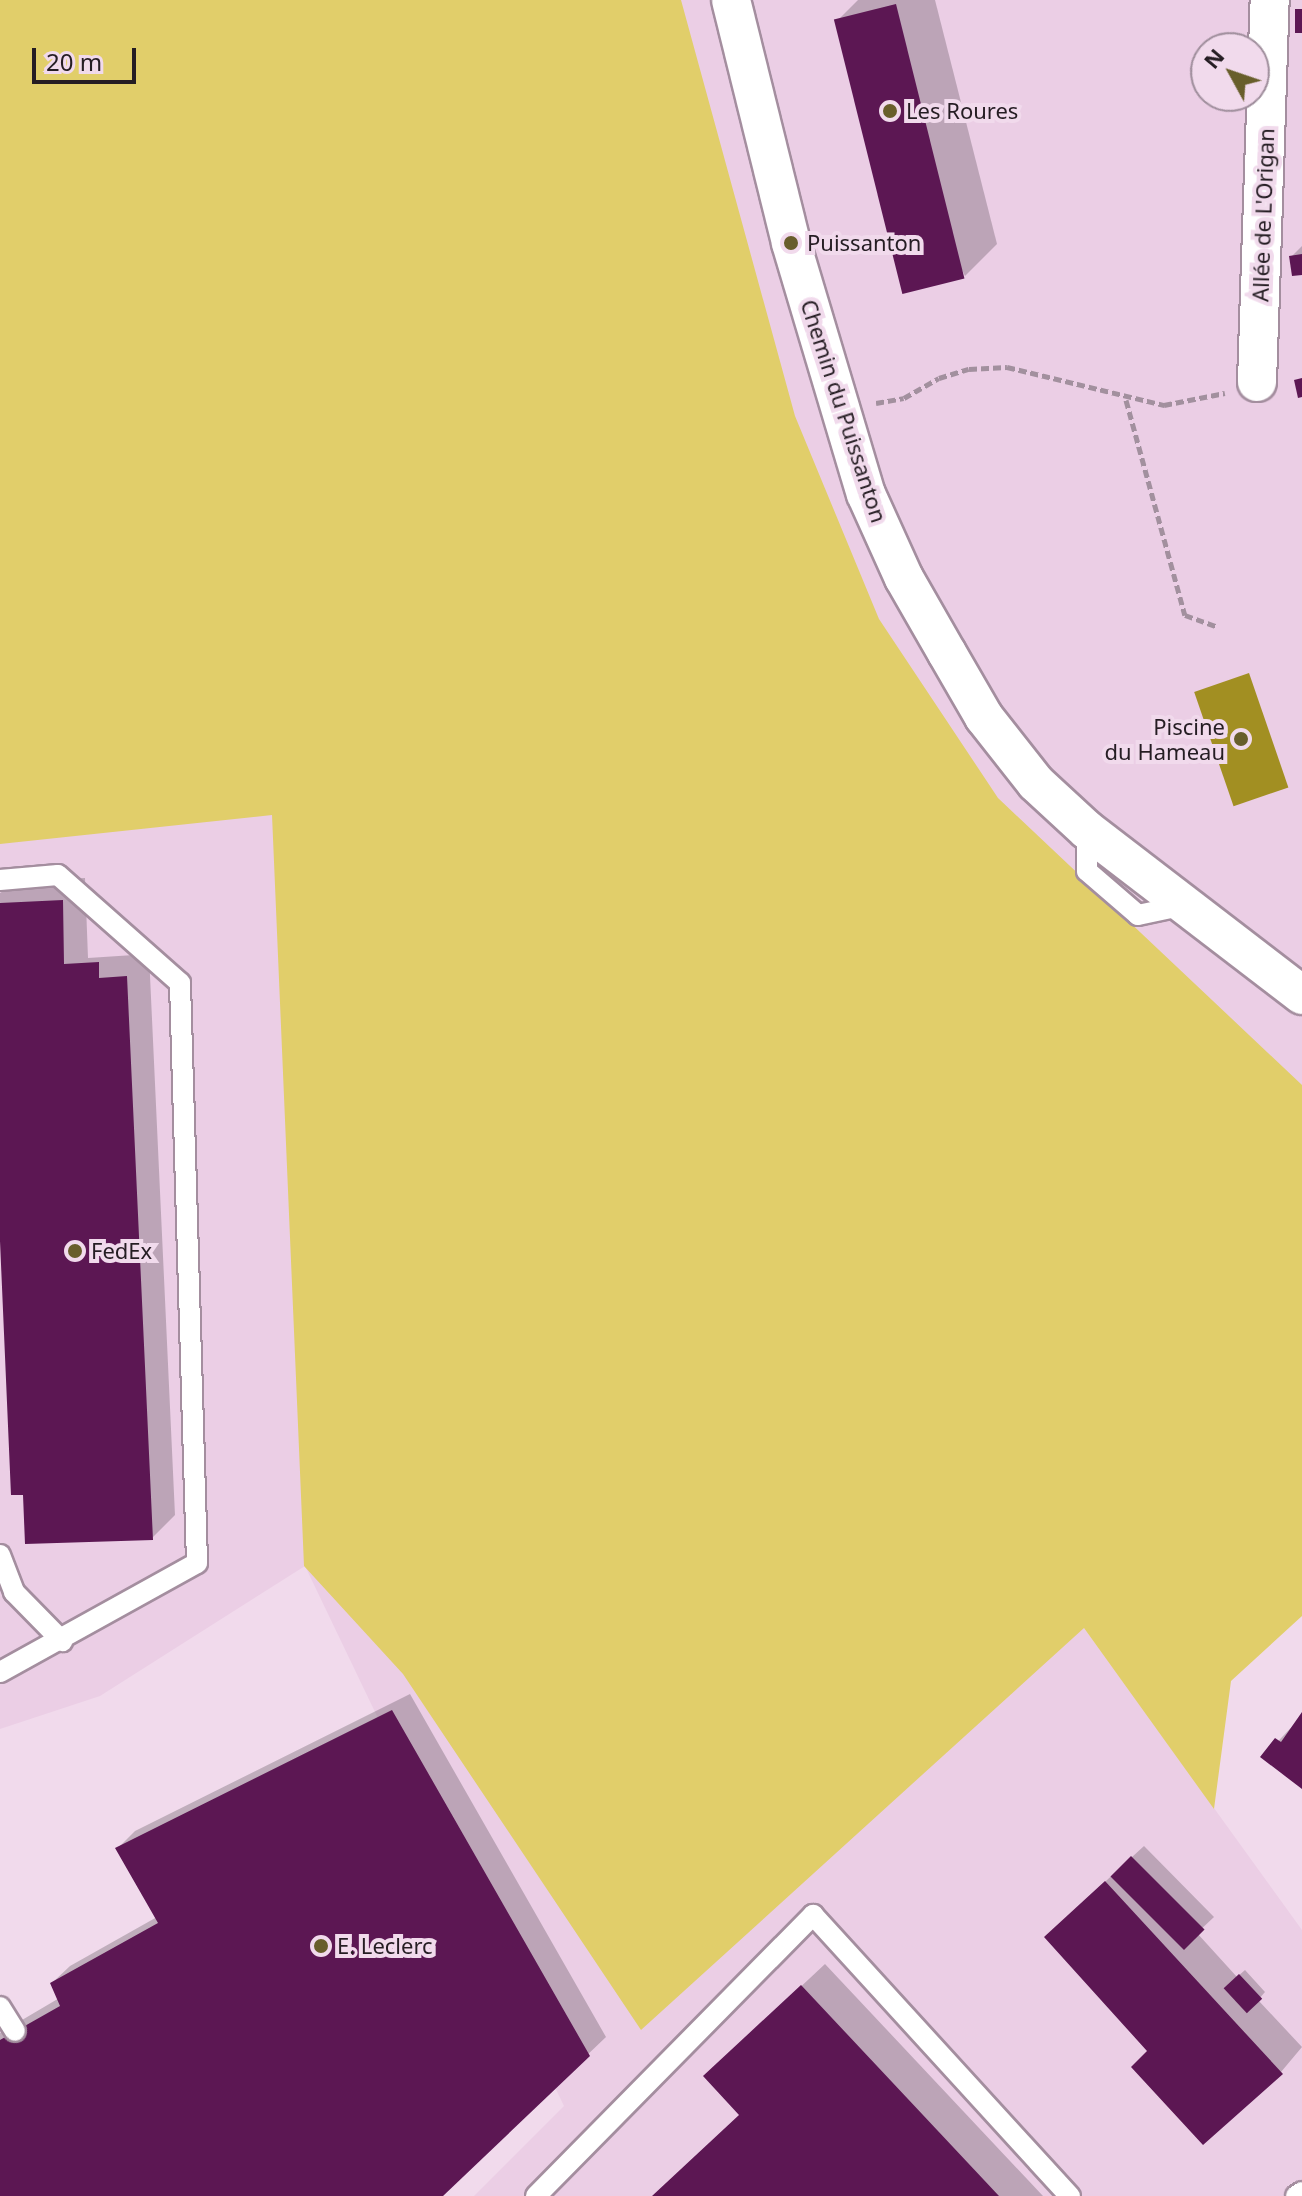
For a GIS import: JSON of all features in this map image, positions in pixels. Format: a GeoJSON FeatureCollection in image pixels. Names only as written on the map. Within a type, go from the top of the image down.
{"type":"FeatureCollection","features":[{"type":"Feature","properties":{"kind":"street","name":"Chemin du Puissanton"},"geometry":{"type":"LineString","coordinates":[[731,0],[791,243],[839,409],[866,494],[904,578],[984,717],[1036,783],[1087,830],[1302,995]]}},
{"type":"Feature","properties":{"kind":"street","name":"Allée de L'Origan"},"geometry":{"type":"LineString","coordinates":[[1257,382],[1270,0]]}},
{"type":"Feature","properties":{"kind":"lane"},"geometry":{"type":"LineString","coordinates":[[0,880],[58,875],[180,983],[197,1563],[62,1641],[0,1672]]}},
{"type":"Feature","properties":{"kind":"lane"},"geometry":{"type":"LineString","coordinates":[[0,1555],[14,1592],[62,1641]]}},
{"type":"Feature","properties":{"kind":"lane"},"geometry":{"type":"LineString","coordinates":[[536,2196],[813,1915],[1070,2196]]}},
{"type":"Feature","properties":{"kind":"lane"},"geometry":{"type":"LineString","coordinates":[[0,2007],[15,2031]]}},
{"type":"Feature","properties":{"kind":"lane"},"geometry":{"type":"LineString","coordinates":[[1296,2196],[1302,2192]]}},
{"type":"Feature","properties":{"kind":"path"},"geometry":{"type":"LineString","coordinates":[[839,409],[904,398],[939,378],[969,369],[1007,367],[1126,399],[1164,405],[1257,382]]}},
{"type":"Feature","properties":{"kind":"path"},"geometry":{"type":"LineString","coordinates":[[1126,399],[1185,615],[1218,627]]}},
{"type":"Feature","properties":{"kind":"shaded area"},"geometry":{"type":"Polygon","coordinates":[[[0,0],[1302,0],[1302,1406],[1084,1628],[1302,1930],[1302,2196],[474,2196],[564,2106],[305,1566],[100,1696],[0,1729],[0,0]]]}},
{"type":"Feature","properties":{"kind":"shaded area"},"geometry":{"type":"Polygon","coordinates":[[[0,0],[681,0],[795,416],[879,619],[998,798],[1302,1085],[1302,1616],[1231,1681],[1214,1809],[1084,1628],[641,2030],[403,1674],[304,1566],[272,815],[0,844],[0,0]]]}},
{"type":"Feature","properties":{"kind":"shaded area","name":"Piscine du Hameau"},"geometry":{"type":"Polygon","coordinates":[[[1249,673],[1288,787],[1234,806],[1194,692],[1249,673]]]}},
{"type":"Feature","properties":{"kind":"building","name":"Les Roures"},"geometry":{"type":"Polygon","coordinates":[[[896,4],[964,279],[902,294],[834,19],[896,4]]]}},
{"type":"Feature","properties":{"kind":"building"},"geometry":{"type":"Polygon","coordinates":[[[1295,9],[1302,9],[1302,33],[1295,33],[1295,9]]]}},
{"type":"Feature","properties":{"kind":"building"},"geometry":{"type":"Polygon","coordinates":[[[1302,254],[1302,275],[1292,276],[1289,256],[1302,254]]]}},
{"type":"Feature","properties":{"kind":"building"},"geometry":{"type":"Polygon","coordinates":[[[1302,378],[1302,397],[1298,398],[1294,380],[1302,378]]]}},
{"type":"Feature","properties":{"kind":"building","name":"FedEx"},"geometry":{"type":"Polygon","coordinates":[[[63,900],[64,964],[99,962],[99,978],[127,976],[153,1540],[25,1544],[23,1495],[11,1495],[0,1241],[0,903],[63,900]]]}},
{"type":"Feature","properties":{"kind":"building","name":"E. Leclerc"},"geometry":{"type":"Polygon","coordinates":[[[392,1710],[590,2056],[443,2196],[0,2196],[0,2040],[60,2006],[50,1983],[158,1923],[115,1848],[392,1710]]]}},
{"type":"Feature","properties":{"kind":"building"},"geometry":{"type":"Polygon","coordinates":[[[1302,1712],[1302,1789],[1260,1757],[1275,1738],[1281,1742],[1302,1712]]]}},
{"type":"Feature","properties":{"kind":"building"},"geometry":{"type":"Polygon","coordinates":[[[1131,1856],[1205,1930],[1184,1950],[1110,1877],[1131,1856]]]}},
{"type":"Feature","properties":{"kind":"building"},"geometry":{"type":"Polygon","coordinates":[[[1105,1881],[1283,2074],[1203,2145],[1131,2067],[1147,2051],[1044,1937],[1105,1881]]]}},
{"type":"Feature","properties":{"kind":"building"},"geometry":{"type":"Polygon","coordinates":[[[1239,1974],[1262,1999],[1247,2013],[1224,1988],[1239,1974]]]}},
{"type":"Feature","properties":{"kind":"building"},"geometry":{"type":"Polygon","coordinates":[[[801,1985],[999,2196],[652,2196],[739,2115],[703,2076],[801,1985]]]}},
{"type":"Feature","properties":{"kind":"place","name":"Les Roures"},"geometry":{"type":"Point","coordinates":[890,111]}},
{"type":"Feature","properties":{"kind":"place","name":"Puissanton"},"geometry":{"type":"Point","coordinates":[791,243]}},
{"type":"Feature","properties":{"kind":"place","name":"Piscine du Hameau"},"geometry":{"type":"Point","coordinates":[1241,739]}},
{"type":"Feature","properties":{"kind":"place","name":"FedEx"},"geometry":{"type":"Point","coordinates":[75,1251]}},
{"type":"Feature","properties":{"kind":"place","name":"E. Leclerc"},"geometry":{"type":"Point","coordinates":[321,1946]}}]}
